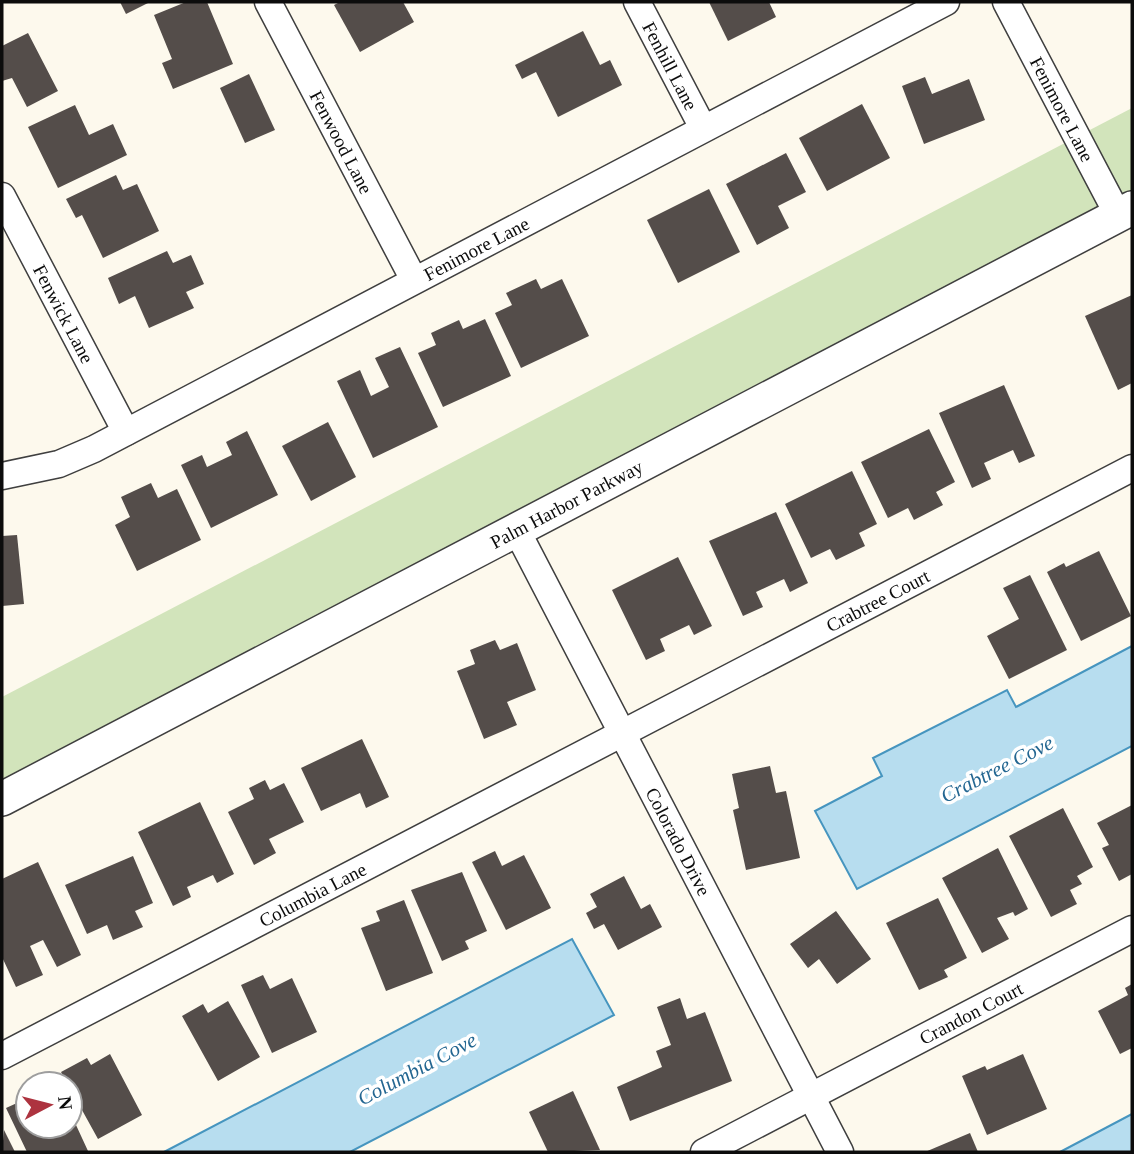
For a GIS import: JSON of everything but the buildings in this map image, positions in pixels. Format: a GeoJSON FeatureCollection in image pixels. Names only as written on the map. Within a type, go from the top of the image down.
{"type":"FeatureCollection","features":[{"type":"Feature","properties":{"kind":"street","name":"Fenwood Lane"},"geometry":{"type":"LineString","coordinates":[[268,2],[414,279]]}},
{"type":"Feature","properties":{"kind":"street","name":"Fenhill Lane"},"geometry":{"type":"LineString","coordinates":[[637,2],[703,128]]}},
{"type":"Feature","properties":{"kind":"street","name":"Fenimore Lane"},"geometry":{"type":"LineString","coordinates":[[2,476],[59,464],[126,432],[946,2]]}},
{"type":"Feature","properties":{"kind":"street","name":"Fenimore Lane"},"geometry":{"type":"LineString","coordinates":[[1006,2],[1125,212]]}},
{"type":"Feature","properties":{"kind":"street","name":"Fenwick Lane"},"geometry":{"type":"LineString","coordinates":[[2,196],[126,432]]}},
{"type":"Feature","properties":{"kind":"street","name":"Palm Harbor Parkway"},"geometry":{"type":"LineString","coordinates":[[2,799],[1125,212]]}},
{"type":"Feature","properties":{"kind":"street","name":"Crabtree Court"},"geometry":{"type":"LineString","coordinates":[[622,733],[1132,468]]}},
{"type":"Feature","properties":{"kind":"street","name":"Colorado Drive"},"geometry":{"type":"LineString","coordinates":[[517,531],[840,1152]]}},
{"type":"Feature","properties":{"kind":"street","name":"Columbia Lane"},"geometry":{"type":"LineString","coordinates":[[2,1056],[622,733]]}},
{"type":"Feature","properties":{"kind":"street","name":"Crandon Court"},"geometry":{"type":"LineString","coordinates":[[704,1152],[1132,929]]}},
{"type":"Feature","properties":{"kind":"green space"},"geometry":{"type":"Polygon","coordinates":[[[1132,108],[1132,194],[2,785],[2,697],[1132,108]]]}},
{"type":"Feature","properties":{"kind":"water","name":"Crabtree Cove"},"geometry":{"type":"Polygon","coordinates":[[[1132,646],[1132,746],[857,889],[815,811],[882,776],[873,758],[1007,690],[1016,707],[1132,646]]]}},
{"type":"Feature","properties":{"kind":"water","name":"Columbia Cove"},"geometry":{"type":"Polygon","coordinates":[[[572,939],[614,1015],[350,1152],[164,1152],[572,939]]]}},
{"type":"Feature","properties":{"kind":"water"},"geometry":{"type":"Polygon","coordinates":[[[1132,1114],[1132,1152],[1060,1152],[1132,1114]]]}}]}
